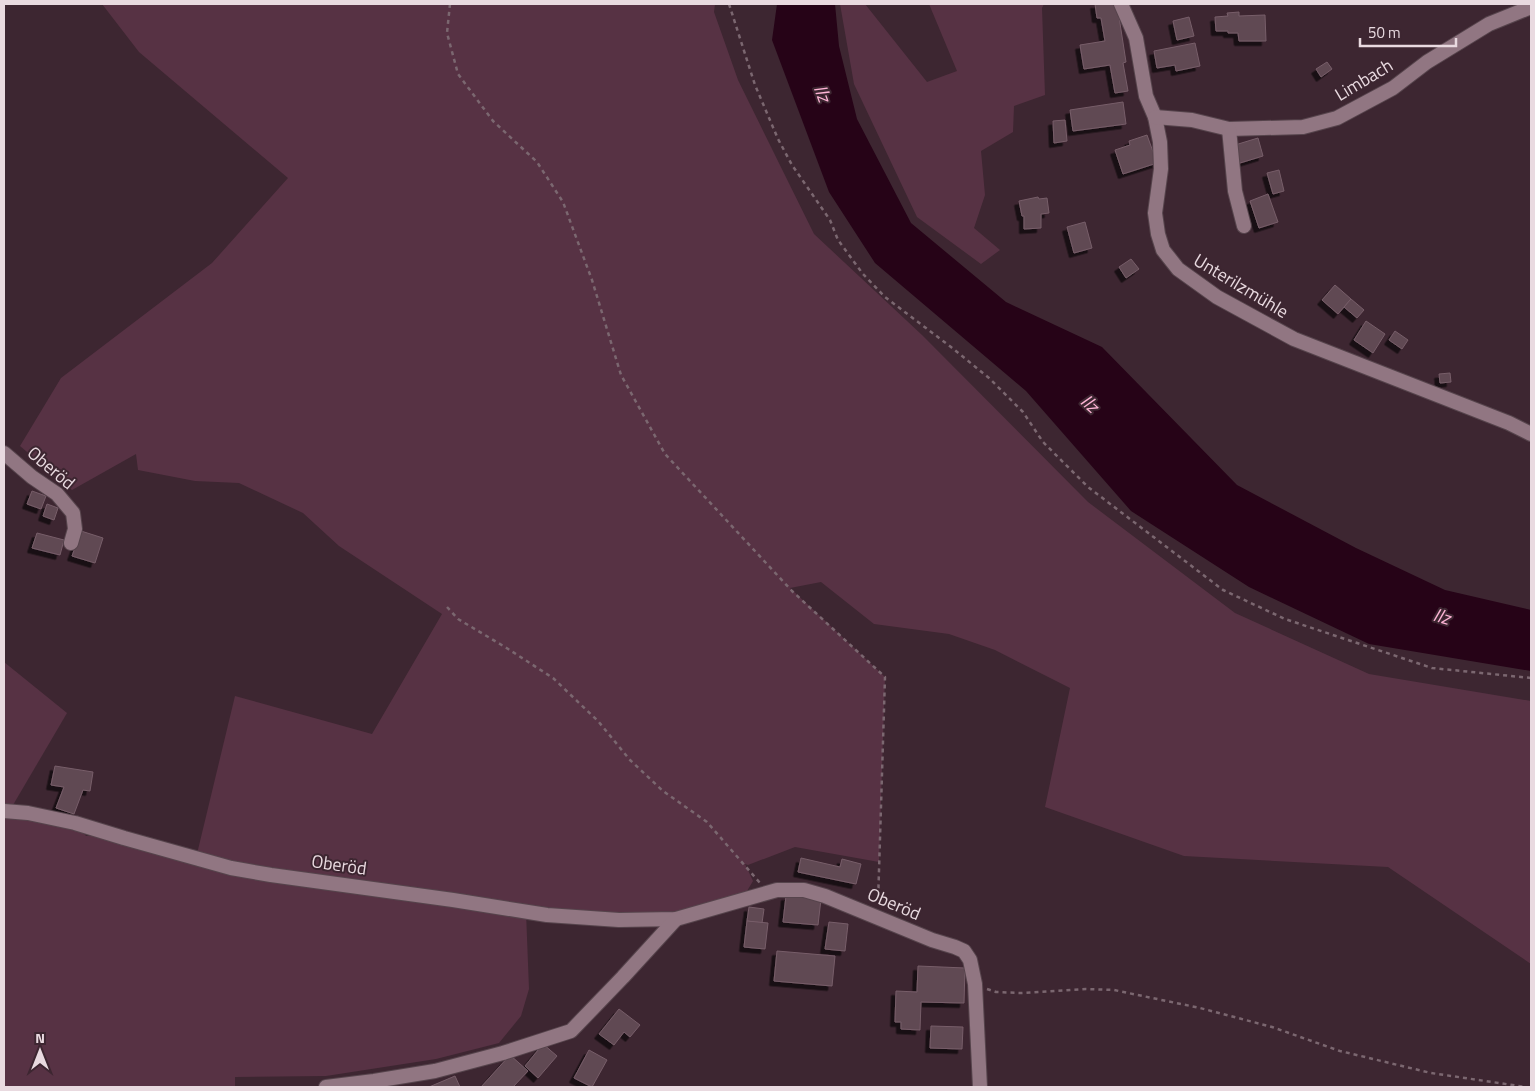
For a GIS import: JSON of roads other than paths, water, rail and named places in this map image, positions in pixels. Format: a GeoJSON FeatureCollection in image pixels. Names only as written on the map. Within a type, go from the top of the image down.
{"type":"FeatureCollection","features":[{"type":"Feature","properties":{"kind":"street","name":"Unterilzmühle"},"geometry":{"type":"LineString","coordinates":[[1125,7],[1136,38],[1146,96],[1155,117],[1162,153],[1162,169],[1155,213],[1158,234],[1163,250],[1178,269],[1217,297],[1294,339],[1509,423],[1531,434]]}},
{"type":"Feature","properties":{"kind":"street","name":"Limbach"},"geometry":{"type":"LineString","coordinates":[[1155,117],[1192,120],[1229,129],[1302,127],[1337,118],[1392,88],[1427,62],[1489,24],[1531,7]]}},
{"type":"Feature","properties":{"kind":"street"},"geometry":{"type":"LineString","coordinates":[[1229,129],[1235,191],[1244,226]]}},
{"type":"Feature","properties":{"kind":"street","name":"Oberöd"},"geometry":{"type":"LineString","coordinates":[[4,453],[32,477],[57,494],[73,514],[75,529],[72,543]]}},
{"type":"Feature","properties":{"kind":"street","name":"Oberöd"},"geometry":{"type":"LineString","coordinates":[[4,811],[28,813],[75,823],[231,868],[547,915],[619,920],[676,920],[777,890],[804,890],[825,896],[964,951],[970,960],[975,984],[980,1087]]}},
{"type":"Feature","properties":{"kind":"street"},"geometry":{"type":"LineString","coordinates":[[326,1087],[374,1082],[435,1071],[503,1053],[571,1031],[676,920]]}},
{"type":"Feature","properties":{"kind":"water","name":"Ilz"},"geometry":{"type":"Polygon","coordinates":[[[777,4],[835,4],[839,46],[857,119],[911,223],[1006,302],[1102,347],[1237,485],[1356,548],[1445,590],[1531,610],[1531,671],[1369,644],[1249,587],[1131,511],[1026,391],[875,263],[829,192],[772,40],[777,4]]]}}]}
